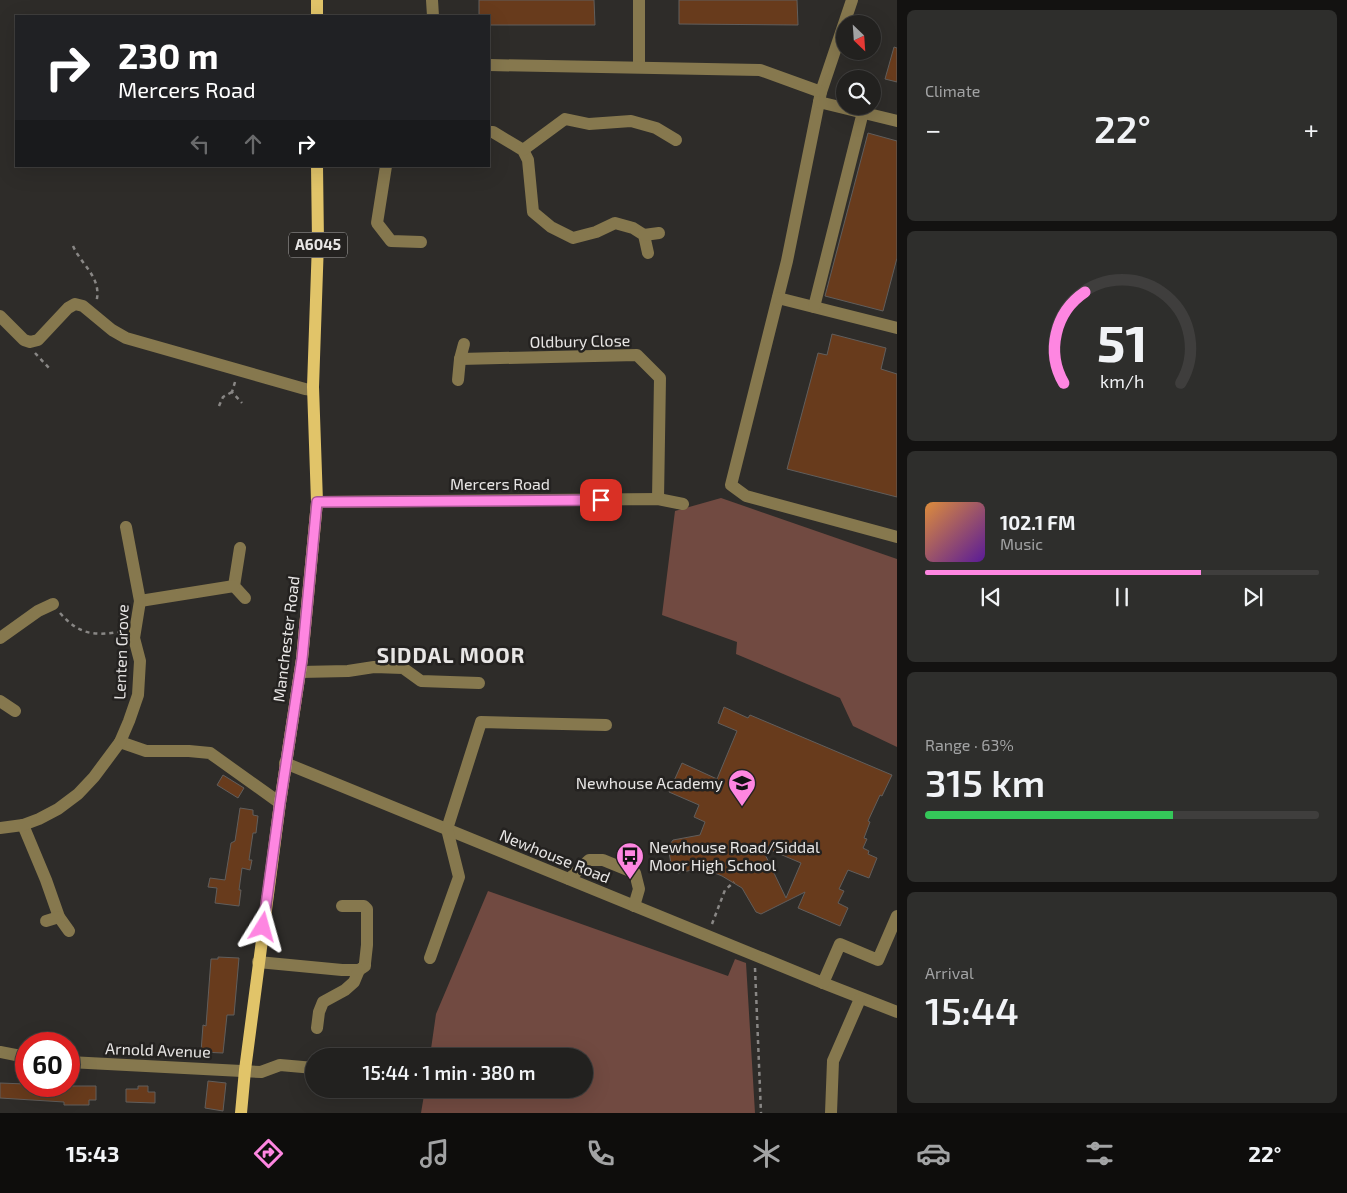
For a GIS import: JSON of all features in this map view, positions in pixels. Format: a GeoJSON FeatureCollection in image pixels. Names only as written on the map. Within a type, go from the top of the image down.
{"type":"FeatureCollection","features":[{"type":"Feature","properties":{"kind":"main road"},"geometry":{"type":"LineString","coordinates":[[317,0],[317,15]]}},
{"type":"Feature","properties":{"kind":"main road","name":"Manchester Road"},"geometry":{"type":"LineString","coordinates":[[241,1113],[258,962],[285,763],[300,672],[317,502],[313,390],[318,242],[317,167]]}},
{"type":"Feature","properties":{"kind":"street"},"geometry":{"type":"LineString","coordinates":[[432,0],[433,15]]}},
{"type":"Feature","properties":{"kind":"street"},"geometry":{"type":"LineString","coordinates":[[639,0],[639,67]]}},
{"type":"Feature","properties":{"kind":"street"},"geometry":{"type":"LineString","coordinates":[[852,0],[820,97],[778,298],[731,485],[746,496],[897,538]]}},
{"type":"Feature","properties":{"kind":"street"},"geometry":{"type":"LineString","coordinates":[[490,65],[760,70],[836,103]]}},
{"type":"Feature","properties":{"kind":"street"},"geometry":{"type":"LineString","coordinates":[[814,308],[862,115]]}},
{"type":"Feature","properties":{"kind":"street"},"geometry":{"type":"LineString","coordinates":[[874,115],[897,121]]}},
{"type":"Feature","properties":{"kind":"street"},"geometry":{"type":"LineString","coordinates":[[523,150],[565,119],[589,124],[631,121],[656,128],[676,140]]}},
{"type":"Feature","properties":{"kind":"street"},"geometry":{"type":"LineString","coordinates":[[490,132],[523,150],[528,160],[534,212],[551,227],[573,238],[596,232],[615,223],[633,228],[644,236],[648,253]]}},
{"type":"Feature","properties":{"kind":"street"},"geometry":{"type":"LineString","coordinates":[[386,167],[377,223],[391,241],[420,242]]}},
{"type":"Feature","properties":{"kind":"street"},"geometry":{"type":"LineString","coordinates":[[644,236],[659,233]]}},
{"type":"Feature","properties":{"kind":"street"},"geometry":{"type":"LineString","coordinates":[[778,298],[897,328]]}},
{"type":"Feature","properties":{"kind":"street"},"geometry":{"type":"LineString","coordinates":[[0,316],[24,340],[30,342],[38,340],[68,308],[75,304],[83,306],[112,330],[126,338],[305,390],[313,390]]}},
{"type":"Feature","properties":{"kind":"street"},"geometry":{"type":"LineString","coordinates":[[458,380],[464,344]]}},
{"type":"Feature","properties":{"kind":"street","name":"Oldbury Close"},"geometry":{"type":"LineString","coordinates":[[460,359],[637,355],[660,378],[658,499]]}},
{"type":"Feature","properties":{"kind":"street","name":"Mercers Road"},"geometry":{"type":"LineString","coordinates":[[317,502],[658,499],[684,504]]}},
{"type":"Feature","properties":{"kind":"street","name":"Lenten Grove"},"geometry":{"type":"LineString","coordinates":[[0,828],[22,825],[58,809],[78,794],[94,777],[120,742],[138,695],[140,660],[134,638],[140,601],[126,527]]}},
{"type":"Feature","properties":{"kind":"street"},"geometry":{"type":"LineString","coordinates":[[234,586],[240,548]]}},
{"type":"Feature","properties":{"kind":"street"},"geometry":{"type":"LineString","coordinates":[[140,601],[234,586]]}},
{"type":"Feature","properties":{"kind":"street"},"geometry":{"type":"LineString","coordinates":[[234,586],[245,598]]}},
{"type":"Feature","properties":{"kind":"street"},"geometry":{"type":"LineString","coordinates":[[0,638],[38,611],[53,604]]}},
{"type":"Feature","properties":{"kind":"street"},"geometry":{"type":"LineString","coordinates":[[300,672],[348,671],[374,667],[402,668],[421,680],[479,683]]}},
{"type":"Feature","properties":{"kind":"street"},"geometry":{"type":"LineString","coordinates":[[0,701],[15,711]]}},
{"type":"Feature","properties":{"kind":"street"},"geometry":{"type":"LineString","coordinates":[[430,958],[459,877],[447,829],[481,722],[606,725]]}},
{"type":"Feature","properties":{"kind":"street"},"geometry":{"type":"LineString","coordinates":[[120,742],[166,757],[189,751],[210,754],[280,803]]}},
{"type":"Feature","properties":{"kind":"street","name":"Newhouse Road"},"geometry":{"type":"LineString","coordinates":[[285,763],[860,999],[897,1012]]}},
{"type":"Feature","properties":{"kind":"street"},"geometry":{"type":"LineString","coordinates":[[22,825],[46,880],[59,917],[69,931]]}},
{"type":"Feature","properties":{"kind":"street"},"geometry":{"type":"LineString","coordinates":[[570,879],[589,860],[603,860],[635,874],[639,889],[634,906]]}},
{"type":"Feature","properties":{"kind":"street"},"geometry":{"type":"LineString","coordinates":[[317,1028],[319,1012],[324,1002],[345,990],[354,982],[359,970],[366,963],[367,909],[364,906],[342,906]]}},
{"type":"Feature","properties":{"kind":"street"},"geometry":{"type":"LineString","coordinates":[[823,983],[840,944],[878,960],[897,916]]}},
{"type":"Feature","properties":{"kind":"street"},"geometry":{"type":"LineString","coordinates":[[46,921],[59,917]]}},
{"type":"Feature","properties":{"kind":"street"},"geometry":{"type":"LineString","coordinates":[[258,962],[359,970]]}},
{"type":"Feature","properties":{"kind":"street"},"geometry":{"type":"LineString","coordinates":[[831,1113],[833,1061],[860,999]]}},
{"type":"Feature","properties":{"kind":"street"},"geometry":{"type":"LineString","coordinates":[[0,1052],[15,1055]]}},
{"type":"Feature","properties":{"kind":"street","name":"Arnold Avenue"},"geometry":{"type":"LineString","coordinates":[[80,1062],[261,1072],[280,1065],[305,1067]]}},
{"type":"Feature","properties":{"kind":"path"},"geometry":{"type":"LineString","coordinates":[[73,246],[79,258],[97,282],[98,294],[93,314]]}},
{"type":"Feature","properties":{"kind":"path"},"geometry":{"type":"LineString","coordinates":[[30,342],[34,351],[49,368]]}},
{"type":"Feature","properties":{"kind":"path"},"geometry":{"type":"LineString","coordinates":[[219,406],[223,397],[232,392],[240,371]]}},
{"type":"Feature","properties":{"kind":"path"},"geometry":{"type":"LineString","coordinates":[[232,392],[242,403]]}},
{"type":"Feature","properties":{"kind":"path"},"geometry":{"type":"LineString","coordinates":[[53,604],[70,624],[92,634],[102,635],[136,629]]}},
{"type":"Feature","properties":{"kind":"path"},"geometry":{"type":"LineString","coordinates":[[708,936],[725,890],[734,882]]}},
{"type":"Feature","properties":{"kind":"path"},"geometry":{"type":"LineString","coordinates":[[758,957],[754,969],[761,1113]]}},
{"type":"Feature","properties":{"kind":"shaded area"},"geometry":{"type":"Polygon","coordinates":[[[721,498],[897,559],[897,747],[853,726],[840,698],[736,654],[737,642],[662,615],[675,511],[721,498]]]}},
{"type":"Feature","properties":{"kind":"shaded area"},"geometry":{"type":"Polygon","coordinates":[[[488,891],[728,976],[735,959],[746,963],[755,1113],[421,1113],[424,1098],[593,1098],[593,1048],[431,1048],[436,1014],[488,891]]]}},
{"type":"Feature","properties":{"kind":"building"},"geometry":{"type":"Polygon","coordinates":[[[479,0],[594,0],[595,25],[490,25],[490,15],[479,15],[479,0]]]}},
{"type":"Feature","properties":{"kind":"building"},"geometry":{"type":"Polygon","coordinates":[[[679,0],[797,0],[798,25],[679,24],[679,0]]]}},
{"type":"Feature","properties":{"kind":"building"},"geometry":{"type":"Polygon","coordinates":[[[894,47],[897,48],[897,82],[885,79],[894,47]]]}},
{"type":"Feature","properties":{"kind":"building"},"geometry":{"type":"Polygon","coordinates":[[[868,133],[897,141],[897,258],[883,311],[825,296],[868,133]]]}},
{"type":"Feature","properties":{"kind":"building"},"geometry":{"type":"Polygon","coordinates":[[[832,334],[886,348],[881,369],[897,374],[897,497],[787,469],[818,353],[827,355],[832,334]]]}},
{"type":"Feature","properties":{"kind":"building"},"geometry":{"type":"Polygon","coordinates":[[[724,707],[748,718],[750,715],[892,775],[868,821],[870,822],[864,838],[867,839],[863,848],[869,851],[868,854],[877,858],[869,878],[848,870],[839,889],[844,891],[838,903],[848,908],[840,926],[798,908],[805,892],[761,914],[756,912],[742,888],[722,876],[707,870],[692,870],[678,873],[672,869],[668,847],[673,840],[700,835],[705,822],[694,817],[699,805],[669,792],[682,763],[717,779],[737,731],[718,723],[724,707]],[[761,846],[786,898],[801,863],[761,846]]]}},
{"type":"Feature","properties":{"kind":"building"},"geometry":{"type":"Polygon","coordinates":[[[223,775],[244,788],[238,798],[217,785],[223,775]]]}},
{"type":"Feature","properties":{"kind":"building"},"geometry":{"type":"Polygon","coordinates":[[[240,808],[253,810],[253,815],[258,816],[249,860],[252,860],[250,870],[242,868],[239,906],[215,903],[217,888],[208,887],[210,878],[225,880],[231,843],[235,841],[240,808]]]}},
{"type":"Feature","properties":{"kind":"building"},"geometry":{"type":"Polygon","coordinates":[[[218,957],[239,958],[234,1015],[227,1015],[223,1053],[201,1052],[203,1025],[206,1026],[211,959],[218,959],[218,957]]]}},
{"type":"Feature","properties":{"kind":"building"},"geometry":{"type":"Polygon","coordinates":[[[208,1081],[226,1083],[223,1111],[205,1108],[208,1081]]]}},
{"type":"Feature","properties":{"kind":"building"},"geometry":{"type":"Polygon","coordinates":[[[0,1083],[15,1084],[15,1097],[80,1097],[80,1086],[96,1086],[96,1100],[89,1100],[89,1105],[64,1105],[64,1102],[0,1098],[0,1083]]]}},
{"type":"Feature","properties":{"kind":"building"},"geometry":{"type":"Polygon","coordinates":[[[138,1086],[148,1086],[148,1092],[155,1092],[155,1103],[126,1102],[126,1089],[138,1089],[138,1086]]]}},
{"type":"Feature","properties":{"kind":"place","name":"Newhouse Academy"},"geometry":{"type":"Point","coordinates":[742,807]}},
{"type":"Feature","properties":{"kind":"place","name":"Newhouse Road/Siddal Moor High School"},"geometry":{"type":"Point","coordinates":[630,880]}},
{"type":"Feature","properties":{"kind":"district","name":"SIDDAL MOOR"},"geometry":{"type":"Point","coordinates":[451,656]}},
{"type":"Feature","properties":{"kind":"route"},"geometry":{"type":"LineString","coordinates":[[263,927],[302,659],[317,502],[601,500]]}}]}
